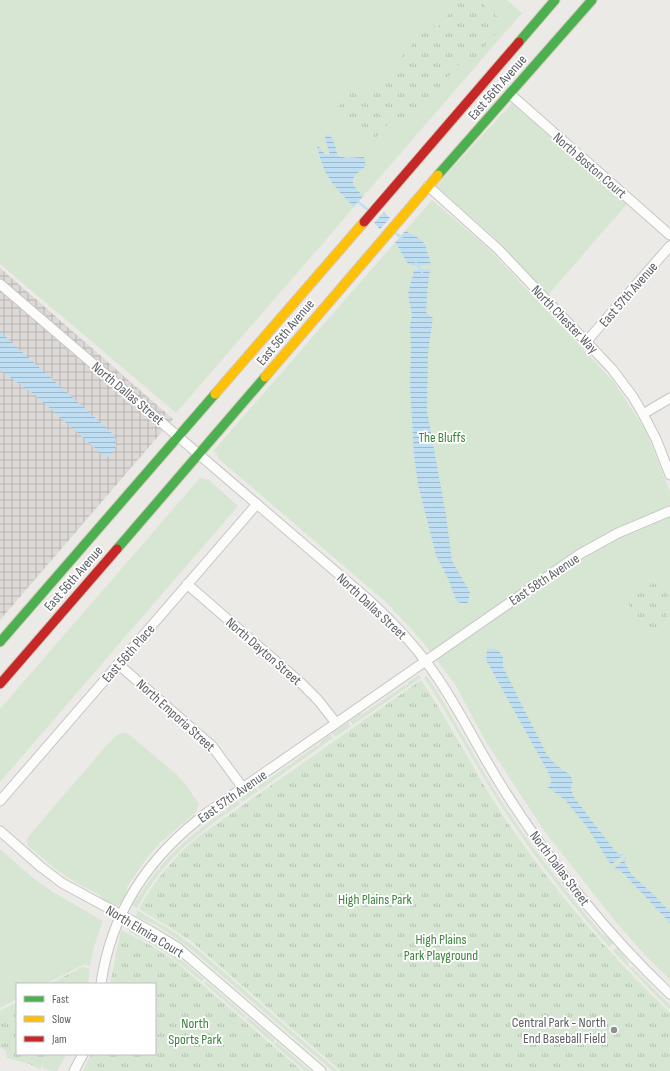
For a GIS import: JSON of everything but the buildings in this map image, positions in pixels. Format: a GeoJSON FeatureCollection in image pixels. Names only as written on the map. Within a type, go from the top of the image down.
{"type":"FeatureCollection","features":[{"type":"Feature","properties":{"kind":"main road","name":"East 56th Avenue"},"geometry":{"type":"LineString","coordinates":[[0,642],[555,0]]}},
{"type":"Feature","properties":{"kind":"main road","name":"East 56th Avenue"},"geometry":{"type":"LineString","coordinates":[[0,684],[407,210],[592,0]]}},
{"type":"Feature","properties":{"kind":"street","name":"North Boston Court"},"geometry":{"type":"LineString","coordinates":[[510,94],[670,235]]}},
{"type":"Feature","properties":{"kind":"street","name":"North Chester Way"},"geometry":{"type":"LineString","coordinates":[[428,186],[498,249],[623,383],[643,414],[656,439],[670,475]]}},
{"type":"Feature","properties":{"kind":"street","name":"East 57th Avenue"},"geometry":{"type":"LineString","coordinates":[[586,342],[670,246]]}},
{"type":"Feature","properties":{"kind":"street","name":"North Dallas Street"},"geometry":{"type":"LineString","coordinates":[[0,284],[377,607],[399,629],[426,661],[446,691],[516,809],[546,850],[572,885],[610,930],[670,994]]}},
{"type":"Feature","properties":{"kind":"street"},"geometry":{"type":"LineString","coordinates":[[643,414],[670,398]]}},
{"type":"Feature","properties":{"kind":"street","name":"East 56th Place"},"geometry":{"type":"LineString","coordinates":[[0,801],[257,504]]}},
{"type":"Feature","properties":{"kind":"street","name":"East 58th Avenue"},"geometry":{"type":"LineString","coordinates":[[426,661],[580,554],[618,533],[670,511]]}},
{"type":"Feature","properties":{"kind":"street","name":"North Dayton Street"},"geometry":{"type":"LineString","coordinates":[[187,584],[301,683],[318,700],[336,723]]}},
{"type":"Feature","properties":{"kind":"street","name":"East 57th Avenue"},"geometry":{"type":"LineString","coordinates":[[101,983],[109,946],[121,915],[143,876],[163,851],[195,822],[426,661]]}},
{"type":"Feature","properties":{"kind":"street","name":"North Emporia Street"},"geometry":{"type":"LineString","coordinates":[[118,664],[212,746],[243,788]]}},
{"type":"Feature","properties":{"kind":"street","name":"North Elmira Court"},"geometry":{"type":"LineString","coordinates":[[0,831],[41,867],[62,883],[159,936],[184,953],[321,1071]]}},
{"type":"Feature","properties":{"kind":"street"},"geometry":{"type":"LineString","coordinates":[[74,1071],[82,1055]]}},
{"type":"Feature","properties":{"kind":"shaded area"},"geometry":{"type":"Polygon","coordinates":[[[0,268],[173,419],[0,620],[0,268]]]}},
{"type":"Feature","properties":{"kind":"green space"},"geometry":{"type":"Polygon","coordinates":[[[0,0],[507,0],[522,13],[176,413],[0,264],[0,0]]]}},
{"type":"Feature","properties":{"kind":"green space"},"geometry":{"type":"Polygon","coordinates":[[[461,0],[478,0],[505,23],[473,60],[467,55],[404,128],[367,96],[431,23],[437,28],[461,0]]]}},
{"type":"Feature","properties":{"kind":"green space"},"geometry":{"type":"Polygon","coordinates":[[[352,91],[389,123],[373,141],[336,109],[352,91]]]}},
{"type":"Feature","properties":{"kind":"green space"},"geometry":{"type":"Polygon","coordinates":[[[512,103],[627,204],[548,295],[495,238],[436,186],[512,103]]]}},
{"type":"Feature","properties":{"kind":"green space","name":"The Bluffs"},"geometry":{"type":"Polygon","coordinates":[[[432,200],[488,248],[614,382],[647,433],[670,492],[670,980],[645,955],[615,921],[545,832],[486,742],[455,684],[422,641],[387,603],[219,459],[214,450],[432,200]]]}},
{"type":"Feature","properties":{"kind":"green space"},"geometry":{"type":"Polygon","coordinates":[[[200,478],[209,480],[238,506],[0,782],[0,709],[200,478]]]}},
{"type":"Feature","properties":{"kind":"green space"},"geometry":{"type":"Polygon","coordinates":[[[663,578],[667,579],[668,582],[667,623],[662,627],[639,627],[629,606],[630,598],[663,578]]]}},
{"type":"Feature","properties":{"kind":"green space"},"geometry":{"type":"Polygon","coordinates":[[[419,675],[421,678],[353,725],[350,721],[405,685],[406,686],[408,684],[407,683],[419,675]]]}},
{"type":"Feature","properties":{"kind":"green space"},"geometry":{"type":"Polygon","coordinates":[[[427,676],[510,814],[574,901],[602,934],[609,937],[614,943],[609,947],[550,875],[509,818],[424,678],[427,676]]]}},
{"type":"Feature","properties":{"kind":"green space","name":"High Plains Park"},"geometry":{"type":"Polygon","coordinates":[[[421,680],[493,800],[541,869],[603,943],[670,1013],[670,1071],[341,1071],[191,941],[139,909],[164,871],[195,839],[421,680]]]}},
{"type":"Feature","properties":{"kind":"green space"},"geometry":{"type":"Polygon","coordinates":[[[348,722],[351,726],[335,737],[332,733],[348,722]]]}},
{"type":"Feature","properties":{"kind":"green space"},"geometry":{"type":"Polygon","coordinates":[[[126,733],[131,736],[177,775],[184,782],[199,804],[196,812],[160,843],[146,859],[127,887],[126,895],[123,900],[117,906],[114,906],[103,900],[100,895],[78,884],[57,870],[28,846],[27,838],[107,745],[117,735],[126,733]]]}},
{"type":"Feature","properties":{"kind":"green space"},"geometry":{"type":"Polygon","coordinates":[[[331,734],[333,738],[260,790],[257,785],[269,779],[317,745],[318,747],[322,740],[331,734]]]}},
{"type":"Feature","properties":{"kind":"green space"},"geometry":{"type":"Polygon","coordinates":[[[255,787],[258,791],[242,802],[239,798],[255,787]]]}},
{"type":"Feature","properties":{"kind":"green space"},"geometry":{"type":"Polygon","coordinates":[[[237,799],[240,804],[182,849],[158,875],[147,890],[137,908],[132,905],[158,869],[159,870],[161,868],[160,867],[175,851],[190,837],[224,811],[225,813],[231,803],[237,799]]]}},
{"type":"Feature","properties":{"kind":"green space"},"geometry":{"type":"Polygon","coordinates":[[[0,849],[33,878],[51,891],[103,921],[94,947],[90,966],[83,965],[48,983],[16,983],[16,1000],[0,1008],[0,849]]]}},
{"type":"Feature","properties":{"kind":"green space"},"geometry":{"type":"Polygon","coordinates":[[[138,911],[177,934],[196,948],[338,1071],[333,1071],[187,946],[156,925],[135,916],[138,911]]]}},
{"type":"Feature","properties":{"kind":"green space"},"geometry":{"type":"Polygon","coordinates":[[[131,927],[174,954],[204,979],[202,982],[167,954],[129,932],[131,927]]]}},
{"type":"Feature","properties":{"kind":"green space","name":"North Sports Park"},"geometry":{"type":"Polygon","coordinates":[[[121,930],[150,945],[175,961],[302,1071],[83,1071],[91,1055],[156,1055],[156,983],[110,983],[121,930]]]}},
{"type":"Feature","properties":{"kind":"green space"},"geometry":{"type":"Polygon","coordinates":[[[617,947],[629,963],[628,965],[631,968],[632,967],[670,1005],[670,1010],[613,951],[617,947]]]}},
{"type":"Feature","properties":{"kind":"green space"},"geometry":{"type":"Polygon","coordinates":[[[84,967],[90,969],[88,983],[74,983],[81,978],[84,967]]]}},
{"type":"Feature","properties":{"kind":"green space"},"geometry":{"type":"Polygon","coordinates":[[[84,967],[81,978],[74,983],[52,983],[84,967]]]}},
{"type":"Feature","properties":{"kind":"green space"},"geometry":{"type":"Polygon","coordinates":[[[206,981],[246,1016],[244,1018],[204,983],[206,981]]]}},
{"type":"Feature","properties":{"kind":"green space"},"geometry":{"type":"Polygon","coordinates":[[[16,1003],[16,1055],[46,1055],[40,1070],[30,1064],[7,1058],[6,1051],[0,1047],[0,1011],[16,1003]]]}},
{"type":"Feature","properties":{"kind":"green space"},"geometry":{"type":"Polygon","coordinates":[[[248,1017],[275,1040],[273,1043],[246,1020],[248,1017]]]}},
{"type":"Feature","properties":{"kind":"green space"},"geometry":{"type":"Polygon","coordinates":[[[277,1042],[310,1071],[305,1071],[274,1045],[277,1042]]]}},
{"type":"Feature","properties":{"kind":"green space"},"geometry":{"type":"Polygon","coordinates":[[[46,1055],[66,1055],[57,1071],[47,1070],[42,1066],[46,1055]]]}},
{"type":"Feature","properties":{"kind":"water"},"geometry":{"type":"Polygon","coordinates":[[[328,134],[333,139],[338,156],[347,158],[364,157],[366,166],[354,177],[353,180],[355,187],[363,196],[354,207],[335,186],[322,165],[317,145],[324,153],[330,156],[325,137],[328,134]]]}},
{"type":"Feature","properties":{"kind":"water"},"geometry":{"type":"Polygon","coordinates":[[[384,212],[390,218],[380,229],[374,223],[384,212]]]}},
{"type":"Feature","properties":{"kind":"water"},"geometry":{"type":"Polygon","coordinates":[[[405,231],[417,237],[425,244],[431,264],[417,266],[408,263],[395,243],[405,231]]]}},
{"type":"Feature","properties":{"kind":"water"},"geometry":{"type":"Polygon","coordinates":[[[431,269],[429,274],[426,312],[433,318],[428,351],[427,411],[446,515],[452,561],[470,592],[468,602],[466,604],[457,602],[436,555],[418,485],[414,456],[410,385],[410,326],[412,315],[408,294],[414,270],[431,269]]]}},
{"type":"Feature","properties":{"kind":"water"},"geometry":{"type":"Polygon","coordinates":[[[0,332],[113,434],[116,441],[116,447],[108,457],[105,457],[35,395],[0,370],[0,332]]]}},
{"type":"Feature","properties":{"kind":"water"},"geometry":{"type":"Polygon","coordinates":[[[490,648],[498,650],[503,657],[503,667],[547,755],[556,765],[569,774],[573,780],[571,787],[573,796],[615,851],[619,854],[624,854],[611,865],[587,827],[566,801],[548,787],[552,781],[548,772],[486,660],[487,650],[490,648]]]}},
{"type":"Feature","properties":{"kind":"water"},"geometry":{"type":"Polygon","coordinates":[[[626,857],[625,863],[632,875],[670,912],[670,923],[620,870],[614,869],[626,857]]]}},
{"type":"Feature","properties":{"kind":"waterway"},"geometry":{"type":"LineString","coordinates":[[356,200],[368,210]]}},
{"type":"Feature","properties":{"kind":"waterway"},"geometry":{"type":"LineString","coordinates":[[394,232],[403,239]]}},
{"type":"Feature","properties":{"kind":"waterway"},"geometry":{"type":"LineString","coordinates":[[416,263],[422,272]]}},
{"type":"Feature","properties":{"kind":"traffic: fast"},"geometry":{"type":"LineString","coordinates":[[519,42],[555,0]]}},
{"type":"Feature","properties":{"kind":"traffic: fast"},"geometry":{"type":"LineString","coordinates":[[438,175],[592,0]]}},
{"type":"Feature","properties":{"kind":"traffic: fast"},"geometry":{"type":"LineString","coordinates":[[117,549],[265,377]]}},
{"type":"Feature","properties":{"kind":"traffic: fast"},"geometry":{"type":"LineString","coordinates":[[0,642],[215,394]]}},
{"type":"Feature","properties":{"kind":"traffic: slow"},"geometry":{"type":"LineString","coordinates":[[265,377],[438,175]]}},
{"type":"Feature","properties":{"kind":"traffic: slow"},"geometry":{"type":"LineString","coordinates":[[215,394],[364,222]]}},
{"type":"Feature","properties":{"kind":"traffic: jam"},"geometry":{"type":"LineString","coordinates":[[364,222],[519,42]]}},
{"type":"Feature","properties":{"kind":"traffic: jam"},"geometry":{"type":"LineString","coordinates":[[0,684],[117,549]]}},
{"type":"Feature","properties":{"kind":"place","name":"Central Park - North End Baseball Field"},"geometry":{"type":"Point","coordinates":[614,1030]}},
{"type":"Feature","properties":{"kind":"park label","name":"High Plains Park Playground"},"geometry":{"type":"Point","coordinates":[441,948]}}]}
